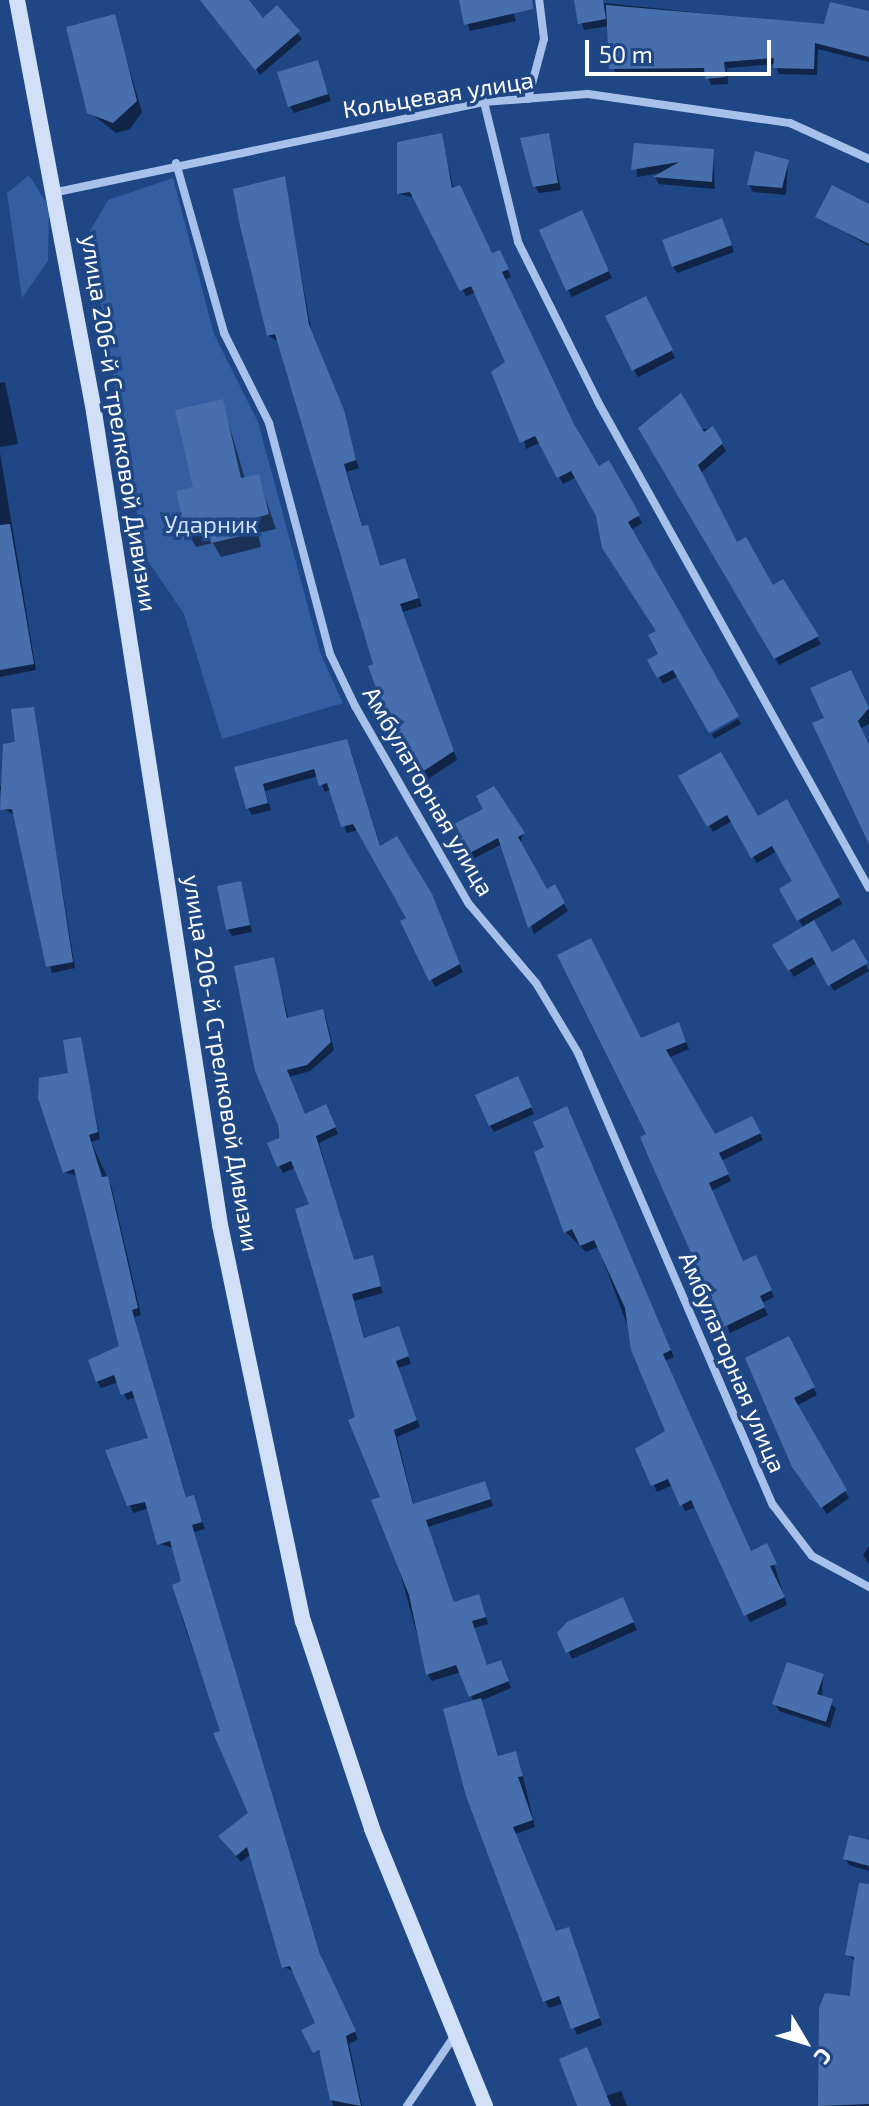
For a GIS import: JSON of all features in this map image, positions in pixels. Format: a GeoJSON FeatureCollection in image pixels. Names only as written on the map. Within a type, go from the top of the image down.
{"type":"FeatureCollection","features":[{"type":"Feature","properties":{"kind":"main road","name":"улица 206-й Стрелковой Дивизии"},"geometry":{"type":"LineString","coordinates":[[17,0],[57,192],[220,1225],[303,1621],[372,1829],[485,2106]]}},
{"type":"Feature","properties":{"kind":"street"},"geometry":{"type":"LineString","coordinates":[[528,99],[544,39],[539,0]]}},
{"type":"Feature","properties":{"kind":"street","name":"Кольцевая улица"},"geometry":{"type":"LineString","coordinates":[[57,192],[176,163],[484,102],[588,94],[677,102],[790,123],[869,159]]}},
{"type":"Feature","properties":{"kind":"street"},"geometry":{"type":"LineString","coordinates":[[484,102],[518,242],[598,402],[869,888]]}},
{"type":"Feature","properties":{"kind":"street","name":"Амбулаторная улица"},"geometry":{"type":"LineString","coordinates":[[176,163],[224,333],[269,423],[330,654],[355,706],[469,904],[536,983],[578,1053],[773,1505],[812,1556],[869,1587]]}},
{"type":"Feature","properties":{"kind":"street"},"geometry":{"type":"LineString","coordinates":[[407,2106],[455,2035]]}},
{"type":"Feature","properties":{"kind":"green space"},"geometry":{"type":"Polygon","coordinates":[[[29,175],[49,207],[48,261],[22,298],[7,193],[29,175]]]}},
{"type":"Feature","properties":{"kind":"green space","name":"Ударник"},"geometry":{"type":"Polygon","coordinates":[[[173,178],[214,334],[258,422],[321,655],[343,703],[222,739],[184,614],[144,555],[89,233],[108,200],[173,178]]]}},
{"type":"Feature","properties":{"kind":"building"},"geometry":{"type":"Polygon","coordinates":[[[200,0],[249,0],[263,18],[277,5],[300,31],[255,70],[200,0]]]}},
{"type":"Feature","properties":{"kind":"building"},"geometry":{"type":"Polygon","coordinates":[[[459,0],[532,0],[533,9],[464,25],[459,0]]]}},
{"type":"Feature","properties":{"kind":"building"},"geometry":{"type":"Polygon","coordinates":[[[574,0],[603,0],[606,19],[578,24],[574,0]]]}},
{"type":"Feature","properties":{"kind":"building"},"geometry":{"type":"Polygon","coordinates":[[[830,2],[869,11],[869,57],[815,43],[814,69],[773,68],[774,58],[724,62],[726,77],[705,79],[704,68],[609,69],[606,5],[824,24],[830,2]]]}},
{"type":"Feature","properties":{"kind":"building"},"geometry":{"type":"Polygon","coordinates":[[[115,14],[137,101],[113,123],[87,113],[66,27],[115,14]]]}},
{"type":"Feature","properties":{"kind":"building"},"geometry":{"type":"Polygon","coordinates":[[[318,60],[328,94],[288,107],[277,72],[318,60]]]}},
{"type":"Feature","properties":{"kind":"building"},"geometry":{"type":"Polygon","coordinates":[[[442,133],[452,188],[460,185],[492,253],[500,250],[509,269],[502,272],[574,424],[599,466],[609,460],[640,515],[628,522],[739,716],[709,733],[673,670],[657,678],[647,660],[658,654],[648,635],[656,631],[602,548],[596,516],[571,471],[557,478],[535,436],[520,443],[491,372],[505,362],[471,286],[460,291],[410,192],[397,194],[397,142],[442,133]]]}},
{"type":"Feature","properties":{"kind":"building"},"geometry":{"type":"Polygon","coordinates":[[[549,133],[558,183],[533,187],[520,138],[549,133]]]}},
{"type":"Feature","properties":{"kind":"building"},"geometry":{"type":"Polygon","coordinates":[[[634,143],[714,149],[712,182],[653,177],[679,162],[631,170],[634,143]]]}},
{"type":"Feature","properties":{"kind":"building"},"geometry":{"type":"Polygon","coordinates":[[[755,151],[789,160],[782,188],[747,185],[755,151]]]}},
{"type":"Feature","properties":{"kind":"building"},"geometry":{"type":"Polygon","coordinates":[[[285,176],[309,325],[344,410],[356,460],[344,464],[362,526],[368,525],[380,566],[405,558],[419,598],[400,604],[454,751],[410,780],[368,666],[373,664],[275,334],[267,336],[240,226],[233,189],[285,176]]]}},
{"type":"Feature","properties":{"kind":"building"},"geometry":{"type":"Polygon","coordinates":[[[832,185],[869,204],[869,244],[815,217],[832,185]]]}},
{"type":"Feature","properties":{"kind":"building"},"geometry":{"type":"Polygon","coordinates":[[[582,210],[609,271],[566,291],[539,230],[582,210]]]}},
{"type":"Feature","properties":{"kind":"building"},"geometry":{"type":"Polygon","coordinates":[[[722,218],[732,245],[672,267],[662,240],[722,218]]]}},
{"type":"Feature","properties":{"kind":"building"},"geometry":{"type":"Polygon","coordinates":[[[646,296],[673,350],[632,371],[605,316],[646,296]]]}},
{"type":"Feature","properties":{"kind":"building"},"geometry":{"type":"Polygon","coordinates":[[[681,393],[704,432],[713,426],[723,443],[698,465],[737,542],[746,537],[773,585],[783,579],[819,636],[774,659],[638,428],[681,393]]]}},
{"type":"Feature","properties":{"kind":"building"},"geometry":{"type":"Polygon","coordinates":[[[223,399],[241,478],[259,474],[269,514],[252,519],[255,533],[211,543],[208,529],[186,534],[176,491],[193,487],[175,410],[223,399]]]}},
{"type":"Feature","properties":{"kind":"building"},"geometry":{"type":"Polygon","coordinates":[[[10,524],[34,664],[0,670],[0,525],[10,524]]]}},
{"type":"Feature","properties":{"kind":"building"},"geometry":{"type":"Polygon","coordinates":[[[851,670],[869,708],[858,721],[869,745],[869,844],[812,723],[824,718],[810,688],[851,670]]]}},
{"type":"Feature","properties":{"kind":"building"},"geometry":{"type":"Polygon","coordinates":[[[34,707],[73,962],[46,967],[12,809],[0,810],[3,744],[15,742],[11,709],[34,707]]]}},
{"type":"Feature","properties":{"kind":"building"},"geometry":{"type":"Polygon","coordinates":[[[347,739],[380,846],[397,836],[432,894],[460,964],[429,981],[400,921],[406,918],[353,824],[341,827],[327,783],[319,786],[314,769],[263,784],[268,803],[246,809],[234,767],[347,739]]]}},
{"type":"Feature","properties":{"kind":"building"},"geometry":{"type":"Polygon","coordinates":[[[721,752],[758,816],[787,799],[840,897],[797,921],[779,889],[792,881],[772,846],[751,858],[727,815],[707,827],[678,776],[721,752]]]}},
{"type":"Feature","properties":{"kind":"building"},"geometry":{"type":"Polygon","coordinates":[[[494,786],[525,833],[518,837],[547,889],[555,884],[565,903],[528,928],[498,838],[468,854],[452,825],[483,809],[476,796],[494,786]]]}},
{"type":"Feature","properties":{"kind":"building"},"geometry":{"type":"Polygon","coordinates":[[[241,881],[250,925],[226,930],[217,886],[241,881]]]}},
{"type":"Feature","properties":{"kind":"building"},"geometry":{"type":"Polygon","coordinates":[[[814,920],[832,952],[854,939],[868,963],[828,986],[812,957],[788,971],[772,945],[814,920]]]}},
{"type":"Feature","properties":{"kind":"building"},"geometry":{"type":"Polygon","coordinates":[[[591,938],[641,1038],[679,1022],[686,1042],[666,1050],[715,1134],[752,1116],[761,1133],[719,1153],[729,1174],[709,1183],[743,1261],[756,1255],[772,1290],[760,1296],[765,1307],[724,1327],[640,1137],[646,1134],[557,955],[591,938]]]}},
{"type":"Feature","properties":{"kind":"building"},"geometry":{"type":"Polygon","coordinates":[[[274,957],[287,1018],[323,1009],[331,1042],[307,1065],[287,1070],[305,1114],[326,1104],[336,1127],[316,1136],[354,1260],[373,1255],[381,1286],[352,1294],[364,1338],[399,1326],[409,1356],[396,1361],[417,1420],[394,1430],[413,1504],[485,1481],[491,1499],[426,1520],[454,1602],[479,1594],[486,1617],[472,1621],[487,1665],[501,1660],[509,1681],[469,1697],[456,1665],[426,1675],[409,1595],[371,1500],[380,1497],[348,1420],[355,1417],[295,1209],[309,1204],[291,1161],[277,1167],[267,1143],[279,1138],[278,1125],[255,1071],[234,966],[274,957]]]}},
{"type":"Feature","properties":{"kind":"building"},"geometry":{"type":"Polygon","coordinates":[[[81,1037],[98,1132],[89,1135],[102,1177],[108,1176],[138,1308],[132,1310],[186,1497],[194,1495],[202,1522],[192,1525],[320,1954],[356,2031],[346,2036],[361,2106],[330,2100],[319,2050],[313,2053],[301,2030],[315,2023],[290,1966],[282,1968],[247,1847],[236,1856],[218,1836],[248,1813],[213,1733],[220,1731],[172,1585],[181,1581],[170,1541],[157,1545],[145,1502],[127,1506],[105,1450],[148,1438],[132,1391],[121,1395],[114,1375],[96,1382],[88,1360],[119,1346],[74,1169],[63,1173],[38,1098],[39,1078],[68,1073],[63,1040],[81,1037]]]}},
{"type":"Feature","properties":{"kind":"building"},"geometry":{"type":"Polygon","coordinates":[[[518,1076],[532,1107],[489,1126],[475,1095],[518,1076]]]}},
{"type":"Feature","properties":{"kind":"building"},"geometry":{"type":"Polygon","coordinates":[[[567,1106],[671,1350],[663,1354],[751,1551],[767,1543],[777,1564],[770,1566],[785,1597],[744,1616],[691,1500],[680,1506],[668,1479],[651,1486],[635,1449],[665,1431],[631,1350],[625,1308],[594,1240],[580,1246],[572,1229],[564,1233],[534,1152],[544,1147],[533,1122],[567,1106]]]}},
{"type":"Feature","properties":{"kind":"building"},"geometry":{"type":"Polygon","coordinates":[[[789,1336],[815,1387],[794,1398],[847,1490],[821,1508],[792,1467],[745,1358],[789,1336]]]}},
{"type":"Feature","properties":{"kind":"building"},"geometry":{"type":"Polygon","coordinates":[[[623,1597],[634,1622],[566,1653],[557,1633],[567,1622],[623,1597]]]}},
{"type":"Feature","properties":{"kind":"building"},"geometry":{"type":"Polygon","coordinates":[[[787,1662],[824,1674],[817,1694],[833,1699],[826,1722],[772,1704],[787,1662]]]}},
{"type":"Feature","properties":{"kind":"building"},"geometry":{"type":"Polygon","coordinates":[[[481,1698],[498,1756],[516,1751],[523,1776],[518,1777],[533,1820],[513,1827],[556,1931],[569,1927],[600,2018],[571,2029],[559,1996],[543,2002],[466,1796],[443,1709],[481,1698]]]}},
{"type":"Feature","properties":{"kind":"building"},"geometry":{"type":"Polygon","coordinates":[[[849,1835],[869,1840],[869,1866],[843,1859],[849,1835]]]}},
{"type":"Feature","properties":{"kind":"building"},"geometry":{"type":"Polygon","coordinates":[[[859,1883],[869,1884],[869,2104],[818,2106],[819,2008],[825,1993],[850,1996],[854,1957],[845,1955],[859,1883]]]}},
{"type":"Feature","properties":{"kind":"building"},"geometry":{"type":"Polygon","coordinates":[[[587,2047],[611,2106],[577,2106],[559,2059],[587,2047]]]}}]}
